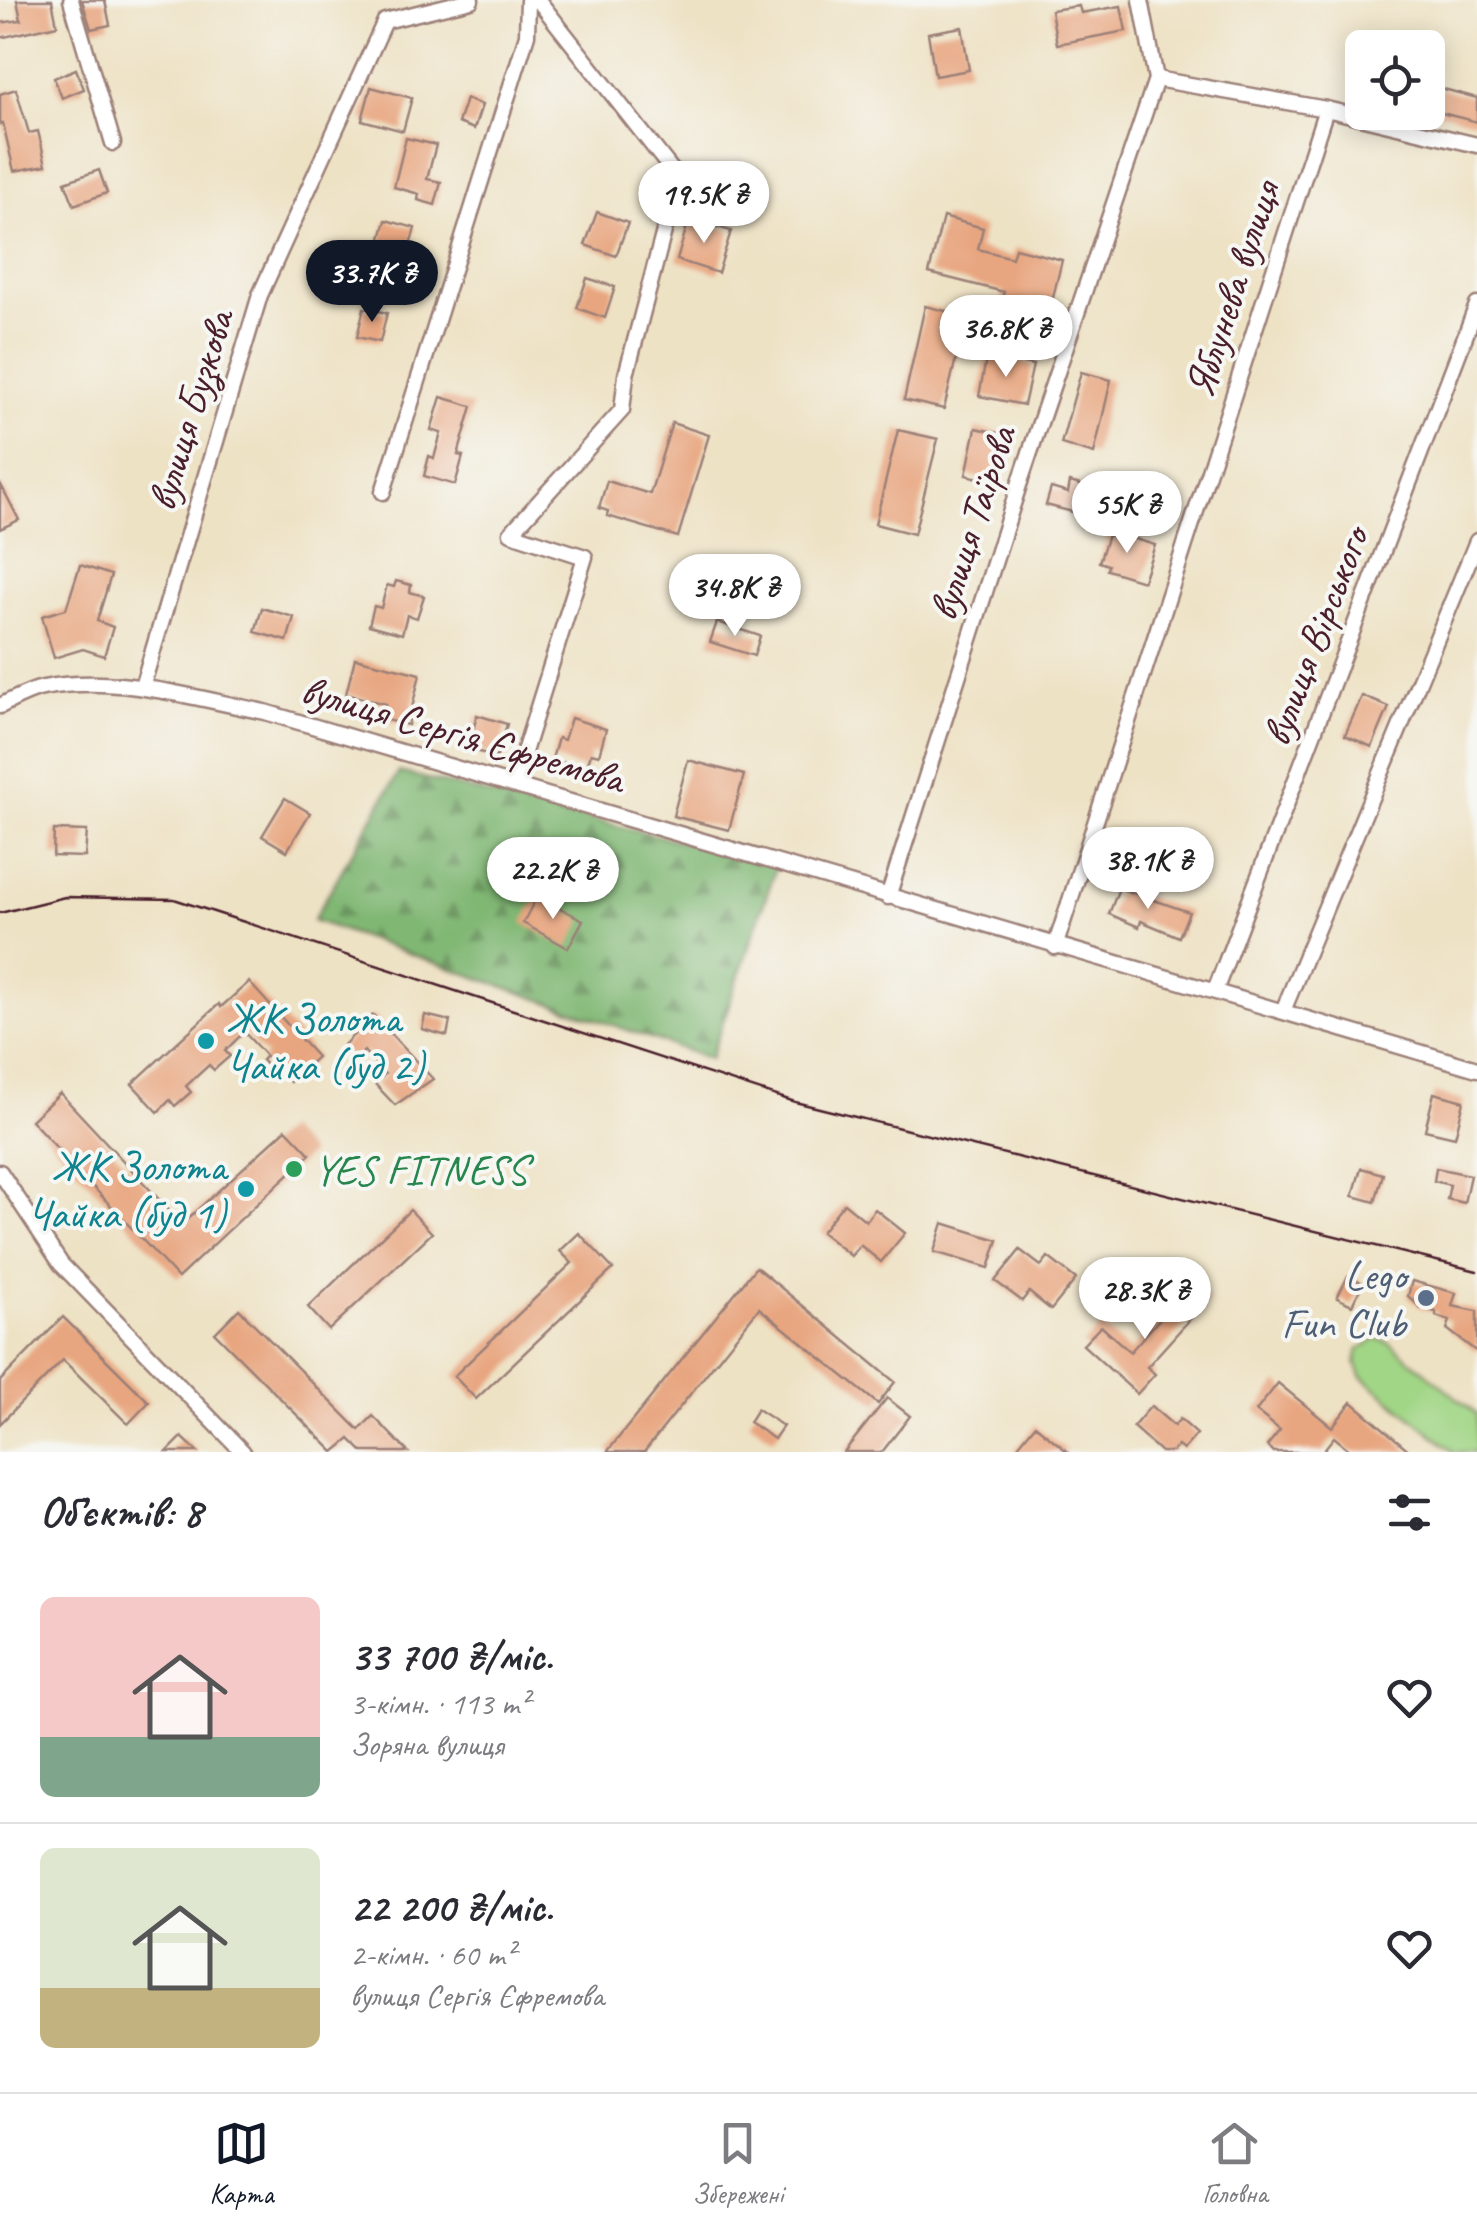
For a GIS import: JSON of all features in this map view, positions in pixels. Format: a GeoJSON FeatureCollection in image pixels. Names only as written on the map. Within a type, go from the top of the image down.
{"type":"FeatureCollection","features":[{"type":"Feature","properties":{"kind":"street"},"geometry":{"type":"LineString","coordinates":[[71,0],[113,144]]}},
{"type":"Feature","properties":{"kind":"street","name":"вулиця Бузкова"},"geometry":{"type":"LineString","coordinates":[[142,687],[260,295],[385,22],[470,0]]}},
{"type":"Feature","properties":{"kind":"street"},"geometry":{"type":"LineString","coordinates":[[383,492],[527,36],[528,0]]}},
{"type":"Feature","properties":{"kind":"street"},"geometry":{"type":"LineString","coordinates":[[514,784],[585,557],[511,533],[622,410],[626,376],[678,178],[538,0]]}},
{"type":"Feature","properties":{"kind":"street","name":"вулиця Таїрова"},"geometry":{"type":"LineString","coordinates":[[888,897],[1019,485],[1156,79],[1141,0]]}},
{"type":"Feature","properties":{"kind":"street"},"geometry":{"type":"LineString","coordinates":[[1156,79],[1326,109],[1477,145]]}},
{"type":"Feature","properties":{"kind":"street","name":"Яблунева вулиця"},"geometry":{"type":"LineString","coordinates":[[1055,947],[1326,109]]}},
{"type":"Feature","properties":{"kind":"street","name":"вулиця Вірського"},"geometry":{"type":"LineString","coordinates":[[1215,992],[1477,305]]}},
{"type":"Feature","properties":{"kind":"street"},"geometry":{"type":"LineString","coordinates":[[1283,1011],[1477,541]]}},
{"type":"Feature","properties":{"kind":"street","name":"вулиця Сергія Єфремова"},"geometry":{"type":"LineString","coordinates":[[0,706],[40,688],[142,687],[284,717],[1477,1069]]}},
{"type":"Feature","properties":{"kind":"street"},"geometry":{"type":"LineString","coordinates":[[0,1172],[61,1264],[242,1452]]}},
{"type":"Feature","properties":{"kind":"green space"},"geometry":{"type":"Polygon","coordinates":[[[399,772],[777,865],[710,1059],[313,920],[399,772]]]}},
{"type":"Feature","properties":{"kind":"green space"},"geometry":{"type":"Polygon","coordinates":[[[1377,1339],[1390,1343],[1477,1414],[1477,1452],[1454,1452],[1361,1376],[1356,1363],[1359,1349],[1377,1339]]]}},
{"type":"Feature","properties":{"kind":"building"},"geometry":{"type":"Polygon","coordinates":[[[17,0],[52,0],[57,25],[0,38],[0,23],[21,20],[17,0]]]}},
{"type":"Feature","properties":{"kind":"building"},"geometry":{"type":"Polygon","coordinates":[[[82,0],[105,0],[110,25],[91,29],[82,0]]]}},
{"type":"Feature","properties":{"kind":"building"},"geometry":{"type":"Polygon","coordinates":[[[1079,6],[1081,13],[1121,6],[1126,31],[1057,44],[1051,10],[1079,6]]]}},
{"type":"Feature","properties":{"kind":"building"},"geometry":{"type":"Polygon","coordinates":[[[962,27],[969,70],[935,76],[928,33],[962,27]]]}},
{"type":"Feature","properties":{"kind":"building"},"geometry":{"type":"Polygon","coordinates":[[[76,69],[84,89],[62,98],[54,78],[76,69]]]}},
{"type":"Feature","properties":{"kind":"building"},"geometry":{"type":"Polygon","coordinates":[[[371,87],[412,98],[403,131],[362,120],[371,87]]]}},
{"type":"Feature","properties":{"kind":"building"},"geometry":{"type":"Polygon","coordinates":[[[16,89],[29,133],[38,131],[46,165],[14,171],[3,123],[0,124],[0,94],[16,89]]]}},
{"type":"Feature","properties":{"kind":"building"},"geometry":{"type":"Polygon","coordinates":[[[1445,89],[1477,98],[1477,122],[1445,114],[1445,89]]]}},
{"type":"Feature","properties":{"kind":"building"},"geometry":{"type":"Polygon","coordinates":[[[466,99],[482,105],[474,129],[458,123],[466,99]]]}},
{"type":"Feature","properties":{"kind":"building"},"geometry":{"type":"Polygon","coordinates":[[[406,138],[436,145],[427,179],[441,182],[435,205],[418,200],[419,194],[394,187],[406,138]]]}},
{"type":"Feature","properties":{"kind":"building"},"geometry":{"type":"Polygon","coordinates":[[[99,170],[107,193],[74,205],[65,182],[99,170]]]}},
{"type":"Feature","properties":{"kind":"building"},"geometry":{"type":"Polygon","coordinates":[[[597,212],[628,223],[616,256],[585,245],[597,212]]]}},
{"type":"Feature","properties":{"kind":"building"},"geometry":{"type":"Polygon","coordinates":[[[943,217],[983,228],[978,249],[1012,258],[1015,248],[1062,260],[1049,314],[1001,302],[1004,292],[929,273],[943,217]]]}},
{"type":"Feature","properties":{"kind":"building"},"geometry":{"type":"Polygon","coordinates":[[[689,219],[731,231],[718,273],[677,260],[689,219]]]}},
{"type":"Feature","properties":{"kind":"building"},"geometry":{"type":"Polygon","coordinates":[[[386,220],[415,228],[406,260],[377,253],[386,220]]]}},
{"type":"Feature","properties":{"kind":"building"},"geometry":{"type":"Polygon","coordinates":[[[587,278],[615,287],[605,318],[577,308],[587,278]]]}},
{"type":"Feature","properties":{"kind":"building"},"geometry":{"type":"Polygon","coordinates":[[[925,306],[966,316],[944,409],[904,400],[925,306]]]}},
{"type":"Feature","properties":{"kind":"building"},"geometry":{"type":"Polygon","coordinates":[[[364,308],[387,313],[380,342],[357,337],[364,308]]]}},
{"type":"Feature","properties":{"kind":"building"},"geometry":{"type":"Polygon","coordinates":[[[987,355],[1033,365],[1024,405],[979,396],[987,355]]]}},
{"type":"Feature","properties":{"kind":"building"},"geometry":{"type":"Polygon","coordinates":[[[1081,372],[1111,380],[1094,454],[1061,444],[1081,372]]]}},
{"type":"Feature","properties":{"kind":"building"},"geometry":{"type":"Polygon","coordinates":[[[441,397],[472,406],[458,455],[463,456],[455,485],[424,476],[441,433],[431,430],[441,397]]]}},
{"type":"Feature","properties":{"kind":"building"},"geometry":{"type":"Polygon","coordinates":[[[672,423],[709,435],[678,537],[607,516],[608,511],[599,508],[607,481],[650,494],[672,423]]]}},
{"type":"Feature","properties":{"kind":"building"},"geometry":{"type":"Polygon","coordinates":[[[976,428],[1007,435],[996,482],[966,475],[976,428]]]}},
{"type":"Feature","properties":{"kind":"building"},"geometry":{"type":"Polygon","coordinates":[[[898,430],[938,439],[914,534],[875,524],[898,430]]]}},
{"type":"Feature","properties":{"kind":"building"},"geometry":{"type":"Polygon","coordinates":[[[1070,482],[1095,489],[1088,516],[1046,505],[1051,488],[1068,493],[1070,482]]]}},
{"type":"Feature","properties":{"kind":"building"},"geometry":{"type":"Polygon","coordinates":[[[0,483],[19,520],[0,529],[0,483]]]}},
{"type":"Feature","properties":{"kind":"building"},"geometry":{"type":"Polygon","coordinates":[[[1118,534],[1155,545],[1143,581],[1107,570],[1108,565],[1099,562],[1108,535],[1117,538],[1118,534]]]}},
{"type":"Feature","properties":{"kind":"building"},"geometry":{"type":"Polygon","coordinates":[[[80,565],[111,575],[97,621],[113,627],[104,656],[83,649],[54,658],[42,616],[66,609],[80,565]]]}},
{"type":"Feature","properties":{"kind":"building"},"geometry":{"type":"Polygon","coordinates":[[[396,581],[411,585],[410,592],[424,596],[417,618],[407,615],[402,634],[369,625],[374,606],[381,608],[387,585],[394,587],[396,581]]]}},
{"type":"Feature","properties":{"kind":"building"},"geometry":{"type":"Polygon","coordinates":[[[262,608],[294,617],[287,641],[255,632],[262,608]]]}},
{"type":"Feature","properties":{"kind":"building"},"geometry":{"type":"Polygon","coordinates":[[[717,622],[760,636],[754,656],[710,642],[717,622]]]}},
{"type":"Feature","properties":{"kind":"building"},"geometry":{"type":"Polygon","coordinates":[[[355,658],[420,674],[408,725],[382,719],[386,704],[346,694],[355,658]]]}},
{"type":"Feature","properties":{"kind":"building"},"geometry":{"type":"Polygon","coordinates":[[[1362,696],[1389,707],[1372,747],[1345,735],[1362,696]]]}},
{"type":"Feature","properties":{"kind":"building"},"geometry":{"type":"Polygon","coordinates":[[[477,715],[507,724],[497,757],[468,749],[477,715]]]}},
{"type":"Feature","properties":{"kind":"building"},"geometry":{"type":"Polygon","coordinates":[[[571,718],[606,729],[599,755],[591,753],[586,770],[552,759],[558,738],[564,740],[571,718]]]}},
{"type":"Feature","properties":{"kind":"building"},"geometry":{"type":"Polygon","coordinates":[[[688,760],[744,775],[729,830],[673,816],[688,760]]]}},
{"type":"Feature","properties":{"kind":"building"},"geometry":{"type":"Polygon","coordinates":[[[285,798],[310,813],[287,851],[262,836],[285,798]]]}},
{"type":"Feature","properties":{"kind":"building"},"geometry":{"type":"Polygon","coordinates":[[[54,830],[87,831],[85,857],[53,856],[54,830]]]}},
{"type":"Feature","properties":{"kind":"building"},"geometry":{"type":"Polygon","coordinates":[[[1119,888],[1189,912],[1179,937],[1141,921],[1139,927],[1109,914],[1119,888]]]}},
{"type":"Feature","properties":{"kind":"building"},"geometry":{"type":"Polygon","coordinates":[[[537,896],[583,920],[568,948],[523,923],[537,896]]]}},
{"type":"Feature","properties":{"kind":"building","name":"ЖК Золота Чайка (буд 2)"},"geometry":{"type":"Polygon","coordinates":[[[249,982],[317,1057],[290,1082],[281,1073],[277,1077],[262,1060],[266,1056],[244,1032],[225,1051],[230,1056],[214,1070],[209,1065],[186,1086],[191,1092],[175,1106],[170,1100],[158,1112],[132,1084],[219,1004],[221,1007],[249,982]]]}},
{"type":"Feature","properties":{"kind":"building"},"geometry":{"type":"Polygon","coordinates":[[[373,1015],[433,1079],[395,1105],[375,1084],[385,1074],[364,1051],[354,1062],[340,1049],[373,1015]]]}},
{"type":"Feature","properties":{"kind":"building"},"geometry":{"type":"Polygon","coordinates":[[[425,1015],[450,1021],[447,1036],[422,1029],[425,1015]]]}},
{"type":"Feature","properties":{"kind":"building"},"geometry":{"type":"Polygon","coordinates":[[[60,1093],[182,1224],[286,1129],[310,1154],[178,1278],[31,1120],[60,1093]]]}},
{"type":"Feature","properties":{"kind":"building"},"geometry":{"type":"Polygon","coordinates":[[[1434,1093],[1464,1101],[1455,1137],[1425,1130],[1434,1093]]]}},
{"type":"Feature","properties":{"kind":"building"},"geometry":{"type":"Polygon","coordinates":[[[1361,1168],[1383,1174],[1375,1202],[1353,1196],[1361,1168]]]}},
{"type":"Feature","properties":{"kind":"building"},"geometry":{"type":"Polygon","coordinates":[[[1436,1168],[1470,1175],[1464,1203],[1447,1199],[1450,1185],[1434,1181],[1436,1168]]]}},
{"type":"Feature","properties":{"kind":"building"},"geometry":{"type":"Polygon","coordinates":[[[844,1203],[866,1221],[875,1209],[905,1233],[881,1262],[860,1245],[851,1256],[821,1232],[844,1203]]]}},
{"type":"Feature","properties":{"kind":"building"},"geometry":{"type":"Polygon","coordinates":[[[410,1210],[432,1233],[329,1330],[308,1307],[410,1210]]]}},
{"type":"Feature","properties":{"kind":"building"},"geometry":{"type":"Polygon","coordinates":[[[943,1223],[998,1240],[989,1268],[934,1252],[943,1223]]]}},
{"type":"Feature","properties":{"kind":"building"},"geometry":{"type":"Polygon","coordinates":[[[579,1233],[613,1269],[476,1399],[454,1376],[572,1263],[560,1251],[579,1233]]]}},
{"type":"Feature","properties":{"kind":"building"},"geometry":{"type":"Polygon","coordinates":[[[1020,1250],[1041,1266],[1048,1257],[1076,1279],[1051,1310],[1029,1292],[1022,1301],[995,1281],[1020,1250]]]}},
{"type":"Feature","properties":{"kind":"building"},"geometry":{"type":"Polygon","coordinates":[[[756,1267],[895,1382],[878,1404],[759,1308],[644,1452],[607,1452],[756,1267]]]}},
{"type":"Feature","properties":{"kind":"building"},"geometry":{"type":"Polygon","coordinates":[[[1348,1276],[1363,1283],[1352,1305],[1337,1298],[1348,1276]]]}},
{"type":"Feature","properties":{"kind":"building"},"geometry":{"type":"Polygon","coordinates":[[[1412,1281],[1456,1293],[1452,1306],[1477,1311],[1477,1352],[1447,1329],[1450,1321],[1421,1308],[1408,1296],[1412,1281]]]}},
{"type":"Feature","properties":{"kind":"building"},"geometry":{"type":"Polygon","coordinates":[[[1191,1284],[1208,1299],[1147,1367],[1155,1374],[1137,1394],[1083,1345],[1101,1326],[1130,1352],[1191,1284]]]}},
{"type":"Feature","properties":{"kind":"building"},"geometry":{"type":"Polygon","coordinates":[[[239,1309],[359,1430],[373,1416],[408,1452],[363,1452],[350,1439],[334,1452],[215,1333],[239,1309]]]}},
{"type":"Feature","properties":{"kind":"building"},"geometry":{"type":"Polygon","coordinates":[[[63,1317],[149,1402],[128,1424],[63,1360],[0,1424],[0,1381],[63,1317]]]}},
{"type":"Feature","properties":{"kind":"building"},"geometry":{"type":"Polygon","coordinates":[[[1278,1383],[1332,1427],[1352,1402],[1411,1452],[1352,1452],[1334,1437],[1322,1452],[1273,1452],[1267,1446],[1280,1430],[1256,1411],[1278,1383]]]}},
{"type":"Feature","properties":{"kind":"building"},"geometry":{"type":"Polygon","coordinates":[[[887,1398],[910,1416],[882,1452],[844,1452],[887,1398]]]}},
{"type":"Feature","properties":{"kind":"building"},"geometry":{"type":"Polygon","coordinates":[[[1151,1406],[1174,1426],[1180,1419],[1197,1434],[1183,1450],[1178,1446],[1172,1452],[1161,1452],[1133,1427],[1151,1406]]]}},
{"type":"Feature","properties":{"kind":"building"},"geometry":{"type":"Polygon","coordinates":[[[757,1409],[783,1426],[774,1439],[749,1422],[757,1409]]]}},
{"type":"Feature","properties":{"kind":"building"},"geometry":{"type":"Polygon","coordinates":[[[1035,1425],[1068,1452],[1013,1452],[1035,1425]]]}},
{"type":"Feature","properties":{"kind":"building"},"geometry":{"type":"Polygon","coordinates":[[[182,1437],[198,1452],[167,1452],[182,1437]]]}},
{"type":"Feature","properties":{"kind":"tram line"},"geometry":{"type":"LineString","coordinates":[[0,913],[65,897],[174,899],[795,1102],[1477,1271]]}},
{"type":"Feature","properties":{"kind":"place","name":"ЖК Золота Чайка (буд 2)"},"geometry":{"type":"Point","coordinates":[206,1041]}},
{"type":"Feature","properties":{"kind":"place","name":"YES FITNESS"},"geometry":{"type":"Point","coordinates":[294,1169]}},
{"type":"Feature","properties":{"kind":"place","name":"ЖК Золота Чайка (буд 1)"},"geometry":{"type":"Point","coordinates":[246,1189]}},
{"type":"Feature","properties":{"kind":"place","name":"Lego Fun Club"},"geometry":{"type":"Point","coordinates":[1426,1298]}}]}
